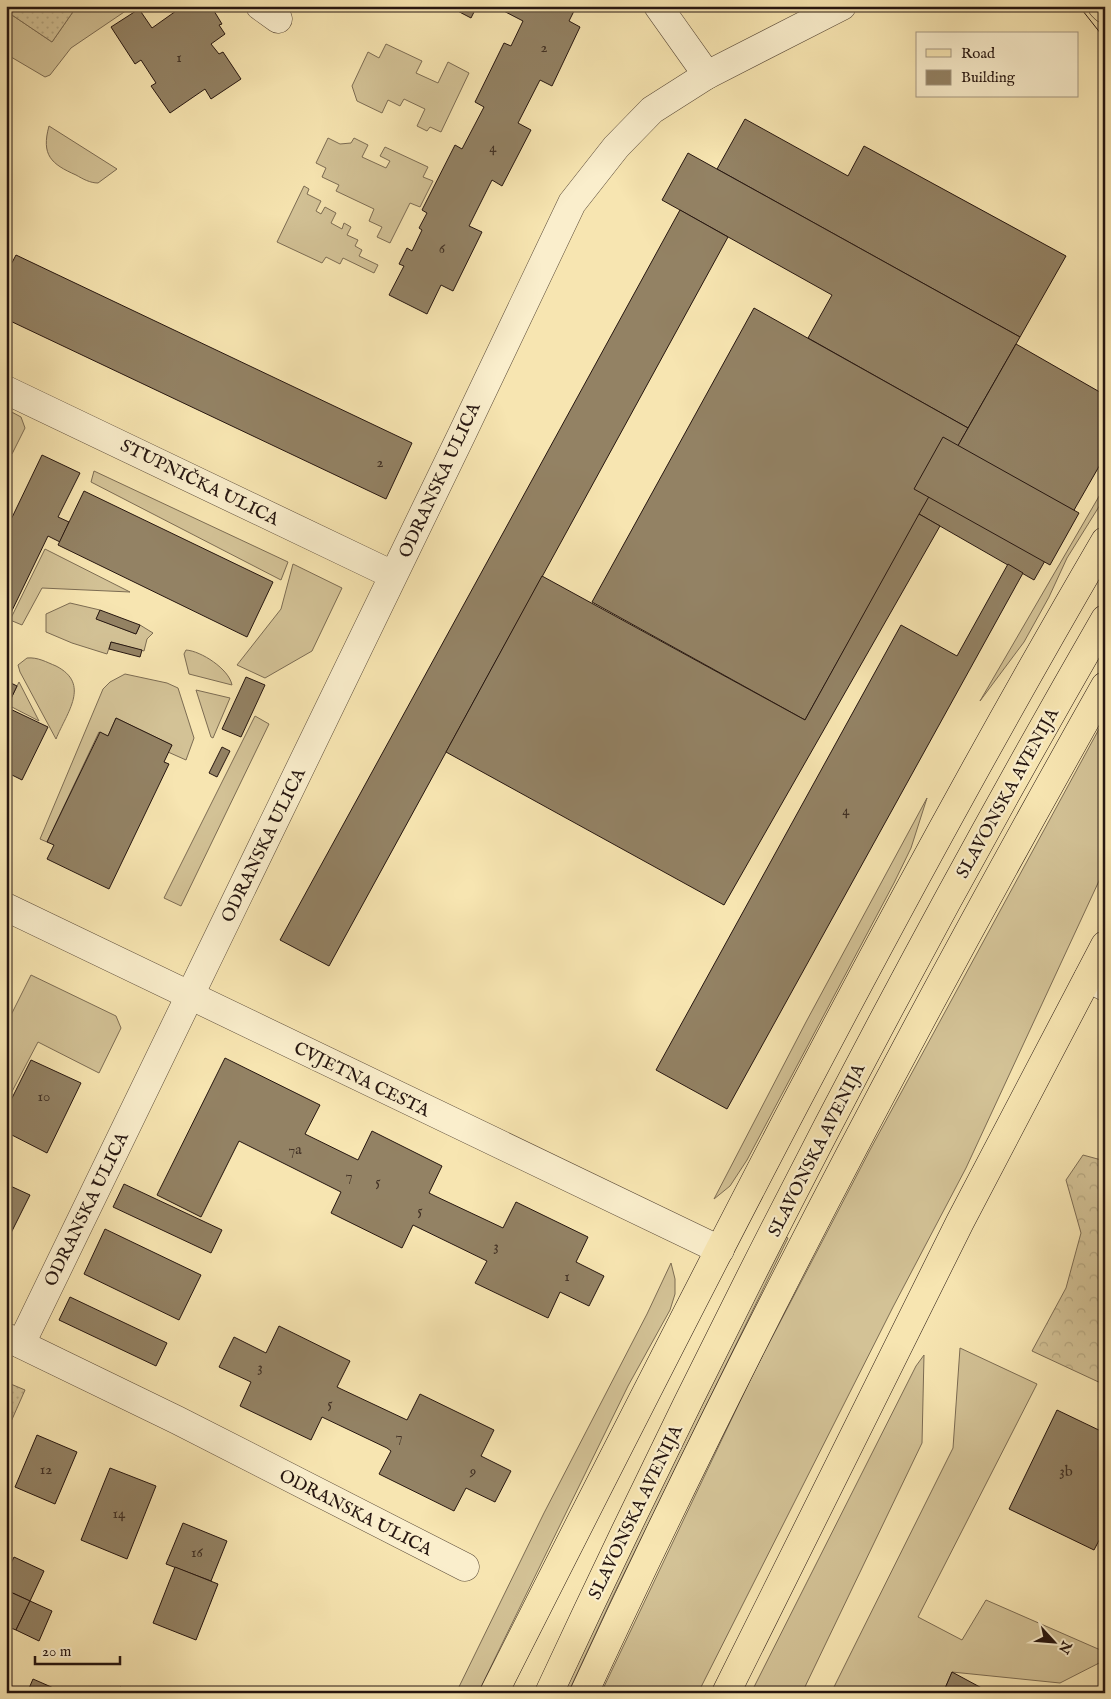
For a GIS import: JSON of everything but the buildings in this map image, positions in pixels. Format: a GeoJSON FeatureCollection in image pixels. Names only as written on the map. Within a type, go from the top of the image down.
{"type":"FeatureCollection","features":[{"type":"Feature","properties":{"kind":"main road"},"geometry":{"type":"LineString","coordinates":[[1102,6],[1105,10]]}},
{"type":"Feature","properties":{"kind":"main road"},"geometry":{"type":"LineString","coordinates":[[494,1693],[832,1032],[948,816],[1105,541]]}},
{"type":"Feature","properties":{"kind":"main road","name":"SLAVONSKA AVENIJA"},"geometry":{"type":"LineString","coordinates":[[549,1693],[678,1423],[818,1145],[895,998],[1105,618]]}},
{"type":"Feature","properties":{"kind":"main road","name":"SLAVONSKA AVENIJA"},"geometry":{"type":"LineString","coordinates":[[584,1693],[654,1542],[826,1197],[947,968],[1105,686]]}},
{"type":"Feature","properties":{"kind":"main road"},"geometry":{"type":"LineString","coordinates":[[726,1693],[960,1222],[1096,982],[1105,946]]}},
{"type":"Feature","properties":{"kind":"street"},"geometry":{"type":"LineString","coordinates":[[658,6],[707,75]]}},
{"type":"Feature","properties":{"kind":"street","name":"ODRANSKA ULICA"},"geometry":{"type":"LineString","coordinates":[[465,1567],[14,1341],[190,996],[572,203],[616,147],[652,110],[707,75],[842,6]]}},
{"type":"Feature","properties":{"kind":"street","name":"STUPNIČKA ULICA"},"geometry":{"type":"LineString","coordinates":[[6,390],[393,575]]}},
{"type":"Feature","properties":{"kind":"street","name":"CVJETNA CESTA"},"geometry":{"type":"LineString","coordinates":[[6,907],[720,1250]]}},
{"type":"Feature","properties":{"kind":"green space"},"geometry":{"type":"Polygon","coordinates":[[[6,6],[77,6],[52,42],[6,11],[6,6]]]}},
{"type":"Feature","properties":{"kind":"green space"},"geometry":{"type":"Polygon","coordinates":[[[77,6],[133,6],[71,48],[50,75],[45,77],[6,54],[6,11],[52,42],[77,6]]]}},
{"type":"Feature","properties":{"kind":"green space"},"geometry":{"type":"Polygon","coordinates":[[[386,44],[422,61],[416,73],[438,83],[448,62],[469,73],[441,132],[430,127],[427,131],[417,126],[425,109],[404,99],[400,106],[388,100],[382,113],[357,101],[352,86],[368,52],[379,58],[386,44]]]}},
{"type":"Feature","properties":{"kind":"green space"},"geometry":{"type":"Polygon","coordinates":[[[49,126],[117,169],[98,183],[87,180],[60,167],[54,162],[47,151],[46,144],[49,126]]]}},
{"type":"Feature","properties":{"kind":"green space"},"geometry":{"type":"Polygon","coordinates":[[[328,138],[340,144],[351,143],[354,138],[368,145],[362,157],[386,168],[390,161],[380,156],[385,147],[428,167],[423,177],[433,181],[420,207],[410,203],[390,243],[377,237],[382,227],[369,221],[374,209],[336,191],[339,185],[322,177],[326,168],[316,163],[328,138]]]}},
{"type":"Feature","properties":{"kind":"green space"},"geometry":{"type":"Polygon","coordinates":[[[304,186],[309,189],[307,194],[321,201],[316,211],[321,214],[325,207],[336,213],[331,223],[342,229],[344,223],[351,227],[347,235],[358,240],[355,246],[362,250],[359,256],[378,265],[374,273],[343,258],[340,264],[326,257],[322,263],[277,242],[304,186]]]}},
{"type":"Feature","properties":{"kind":"green space"},"geometry":{"type":"Polygon","coordinates":[[[6,409],[21,417],[25,428],[12,454],[6,458],[6,409]]]}},
{"type":"Feature","properties":{"kind":"green space"},"geometry":{"type":"Polygon","coordinates":[[[94,471],[288,562],[281,580],[91,482],[94,471]]]}},
{"type":"Feature","properties":{"kind":"green space"},"geometry":{"type":"Polygon","coordinates":[[[1105,486],[1105,497],[1067,558],[1049,597],[1024,642],[980,701],[1105,486]]]}},
{"type":"Feature","properties":{"kind":"green space"},"geometry":{"type":"Polygon","coordinates":[[[45,549],[130,592],[42,588],[22,625],[10,620],[45,549]]]}},
{"type":"Feature","properties":{"kind":"green space"},"geometry":{"type":"Polygon","coordinates":[[[293,564],[342,588],[312,651],[265,678],[237,665],[281,609],[293,564]]]}},
{"type":"Feature","properties":{"kind":"green space"},"geometry":{"type":"Polygon","coordinates":[[[70,603],[100,610],[97,619],[136,634],[140,625],[153,633],[147,639],[144,651],[111,642],[107,654],[72,643],[46,632],[46,614],[70,603]]]}},
{"type":"Feature","properties":{"kind":"green space"},"geometry":{"type":"Polygon","coordinates":[[[186,650],[206,657],[220,667],[230,679],[232,685],[189,674],[184,654],[186,650]]]}},
{"type":"Feature","properties":{"kind":"green space"},"geometry":{"type":"Polygon","coordinates":[[[27,658],[38,659],[56,666],[66,673],[72,681],[73,699],[56,739],[20,672],[18,665],[27,658]]]}},
{"type":"Feature","properties":{"kind":"green space"},"geometry":{"type":"Polygon","coordinates":[[[125,674],[167,683],[178,688],[194,738],[186,760],[168,752],[172,745],[116,718],[108,736],[99,732],[47,842],[40,839],[103,689],[110,682],[125,674]]]}},
{"type":"Feature","properties":{"kind":"green space"},"geometry":{"type":"Polygon","coordinates":[[[19,682],[39,721],[8,705],[19,682]]]}},
{"type":"Feature","properties":{"kind":"green space"},"geometry":{"type":"Polygon","coordinates":[[[196,690],[230,698],[213,738],[211,737],[196,690]]]}},
{"type":"Feature","properties":{"kind":"green space"},"geometry":{"type":"Polygon","coordinates":[[[255,716],[269,724],[181,906],[164,898],[255,716]]]}},
{"type":"Feature","properties":{"kind":"green space"},"geometry":{"type":"Polygon","coordinates":[[[1105,718],[1105,868],[966,1168],[893,1307],[698,1693],[601,1693],[754,1372],[871,1148],[1105,718]]]}},
{"type":"Feature","properties":{"kind":"green space"},"geometry":{"type":"Polygon","coordinates":[[[927,798],[911,848],[894,883],[747,1160],[730,1186],[714,1199],[806,1022],[927,798]]]}},
{"type":"Feature","properties":{"kind":"green space"},"geometry":{"type":"Polygon","coordinates":[[[31,975],[116,1016],[121,1028],[99,1073],[38,1042],[6,1103],[6,1025],[31,975]]]}},
{"type":"Feature","properties":{"kind":"green space"},"geometry":{"type":"Polygon","coordinates":[[[1083,1155],[1105,1161],[1105,1385],[1032,1351],[1066,1288],[1081,1233],[1066,1180],[1083,1155]]]}},
{"type":"Feature","properties":{"kind":"green space"},"geometry":{"type":"Polygon","coordinates":[[[785,1237],[788,1238],[613,1596],[568,1693],[564,1693],[627,1557],[785,1237]]]}},
{"type":"Feature","properties":{"kind":"green space"},"geometry":{"type":"Polygon","coordinates":[[[671,1263],[675,1279],[675,1294],[670,1310],[628,1386],[478,1693],[456,1693],[544,1513],[647,1314],[671,1263]]]}},
{"type":"Feature","properties":{"kind":"green space"},"geometry":{"type":"Polygon","coordinates":[[[960,1348],[1037,1384],[918,1617],[962,1640],[986,1600],[1105,1652],[1105,1660],[1060,1683],[952,1672],[943,1693],[831,1693],[953,1448],[960,1348]]]}},
{"type":"Feature","properties":{"kind":"green space"},"geometry":{"type":"Polygon","coordinates":[[[924,1355],[922,1443],[802,1693],[751,1693],[916,1366],[924,1355]]]}},
{"type":"Feature","properties":{"kind":"green space"},"geometry":{"type":"Polygon","coordinates":[[[6,1382],[25,1390],[6,1433],[6,1382]]]}},
{"type":"Feature","properties":{"kind":"tram line"},"geometry":{"type":"LineString","coordinates":[[1079,6],[1105,39]]}}]}
